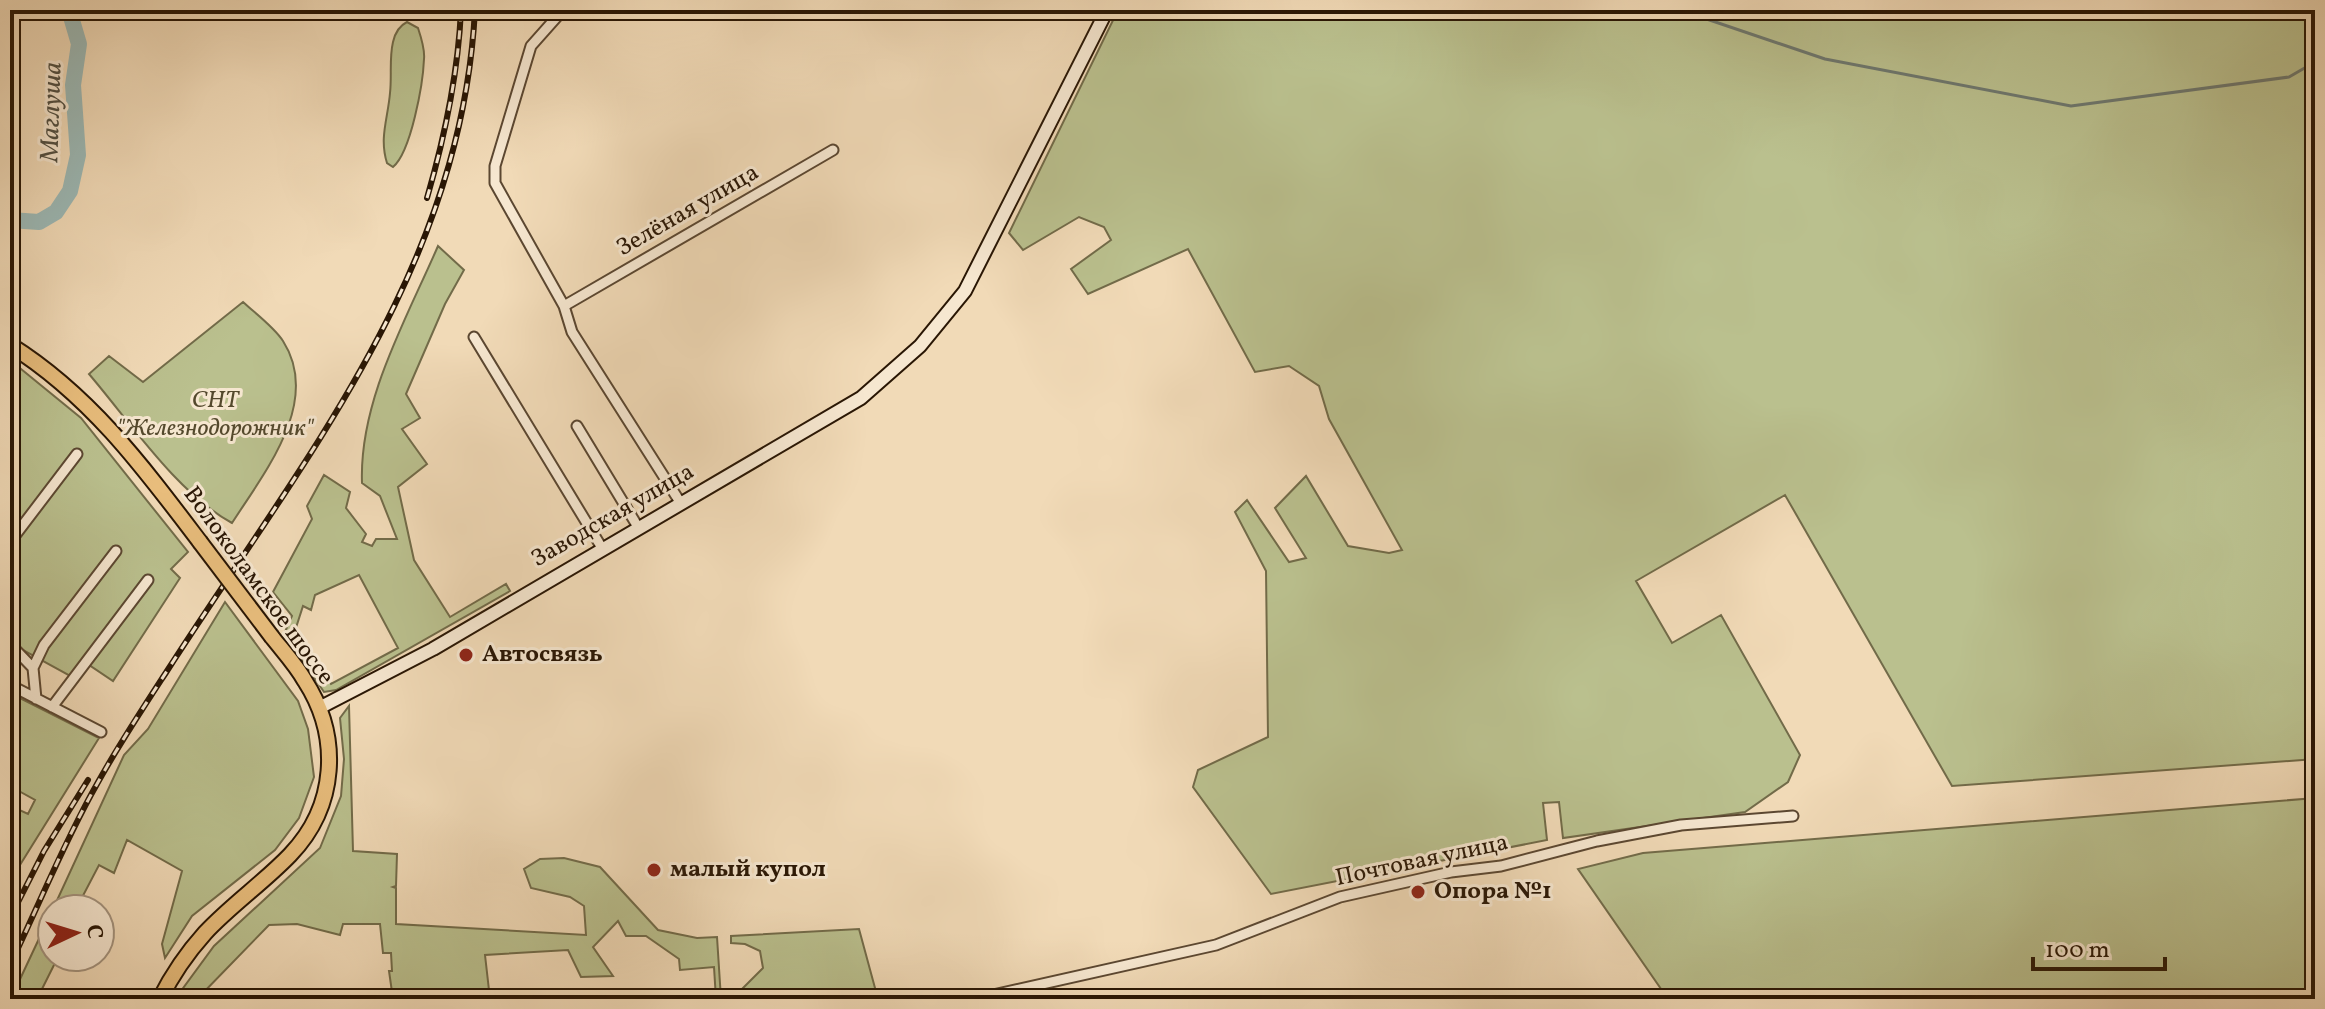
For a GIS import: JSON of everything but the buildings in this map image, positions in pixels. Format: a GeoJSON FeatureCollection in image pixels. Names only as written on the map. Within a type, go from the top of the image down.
{"type":"FeatureCollection","features":[{"type":"Feature","properties":{"kind":"main road","name":"Заводская улица"},"geometry":{"type":"LineString","coordinates":[[319,708],[433,649],[861,398],[920,346],[965,291],[1107,10]]}},
{"type":"Feature","properties":{"kind":"main road","name":"Волоколамское шоссе"},"geometry":{"type":"LineString","coordinates":[[10,345],[65,384],[93,410],[200,542],[305,680],[319,708],[328,739],[332,770],[319,814],[293,852],[189,952],[160,999]]}},
{"type":"Feature","properties":{"kind":"street"},"geometry":{"type":"LineString","coordinates":[[563,10],[531,46],[495,166],[495,183],[564,306],[572,332],[680,502]]}},
{"type":"Feature","properties":{"kind":"street","name":"Зелёная улица"},"geometry":{"type":"LineString","coordinates":[[564,306],[833,150]]}},
{"type":"Feature","properties":{"kind":"street"},"geometry":{"type":"LineString","coordinates":[[474,337],[602,548]]}},
{"type":"Feature","properties":{"kind":"street"},"geometry":{"type":"LineString","coordinates":[[577,426],[638,527]]}},
{"type":"Feature","properties":{"kind":"street"},"geometry":{"type":"LineString","coordinates":[[10,542],[77,454]]}},
{"type":"Feature","properties":{"kind":"street"},"geometry":{"type":"LineString","coordinates":[[36,699],[33,668],[44,645],[116,551]]}},
{"type":"Feature","properties":{"kind":"street"},"geometry":{"type":"LineString","coordinates":[[52,707],[148,580]]}},
{"type":"Feature","properties":{"kind":"street"},"geometry":{"type":"LineString","coordinates":[[10,644],[33,668]]}},
{"type":"Feature","properties":{"kind":"street"},"geometry":{"type":"LineString","coordinates":[[10,685],[101,732]]}},
{"type":"Feature","properties":{"kind":"street","name":"Почтовая улица"},"geometry":{"type":"LineString","coordinates":[[975,999],[1216,945],[1340,897],[1423,878],[1501,866],[1597,841],[1681,825],[1793,816]]}},
{"type":"Feature","properties":{"kind":"green space"},"geometry":{"type":"Polygon","coordinates":[[[1118,10],[2315,10],[2315,759],[1952,786],[1785,495],[1636,581],[1672,643],[1721,615],[1800,755],[1788,782],[1745,812],[1563,838],[1559,802],[1543,803],[1547,840],[1271,894],[1193,787],[1198,770],[1268,737],[1266,571],[1235,512],[1247,500],[1289,562],[1306,558],[1275,508],[1306,476],[1348,546],[1389,553],[1402,550],[1329,419],[1319,386],[1289,366],[1255,372],[1188,249],[1088,294],[1071,269],[1111,240],[1104,227],[1079,217],[1023,250],[1009,233],[1118,10]]]}},
{"type":"Feature","properties":{"kind":"green space"},"geometry":{"type":"Polygon","coordinates":[[[407,22],[418,28],[424,52],[423,70],[410,133],[393,167],[387,163],[384,145],[391,87],[391,55],[396,33],[407,22]]]}},
{"type":"Feature","properties":{"kind":"green space"},"geometry":{"type":"Polygon","coordinates":[[[438,246],[464,270],[445,304],[406,394],[420,418],[402,429],[427,464],[398,487],[414,560],[450,617],[506,584],[510,591],[336,690],[324,692],[284,634],[292,616],[273,592],[312,519],[307,506],[324,475],[350,492],[346,508],[366,534],[362,542],[372,546],[376,539],[397,539],[380,496],[362,483],[363,452],[376,391],[438,246]],[[359,575],[315,595],[311,610],[303,606],[293,637],[304,640],[331,684],[398,648],[359,575]]]}},
{"type":"Feature","properties":{"kind":"green space","name":"СНТ \"Железнодорожник\""},"geometry":{"type":"Polygon","coordinates":[[[243,302],[283,341],[293,364],[296,388],[284,436],[232,523],[192,494],[173,475],[89,374],[109,356],[143,382],[243,302]]]}},
{"type":"Feature","properties":{"kind":"green space","name":"СНТ \"Железнодорожник\""},"geometry":{"type":"Polygon","coordinates":[[[10,360],[81,418],[188,552],[171,569],[180,578],[113,681],[83,661],[72,677],[10,643],[10,360]]]}},
{"type":"Feature","properties":{"kind":"green space"},"geometry":{"type":"Polygon","coordinates":[[[225,602],[298,701],[308,729],[314,777],[299,818],[275,850],[192,916],[165,958],[162,944],[182,871],[127,840],[114,873],[99,865],[84,893],[60,893],[124,755],[148,729],[225,602]]]}},
{"type":"Feature","properties":{"kind":"green space"},"geometry":{"type":"Polygon","coordinates":[[[10,693],[99,738],[10,881],[10,812],[13,807],[28,814],[35,800],[17,790],[14,795],[10,793],[10,693]]]}},
{"type":"Feature","properties":{"kind":"green space"},"geometry":{"type":"Polygon","coordinates":[[[349,706],[353,851],[397,854],[396,886],[393,887],[396,888],[396,924],[586,935],[584,906],[570,897],[531,888],[524,869],[540,859],[564,858],[600,867],[658,930],[697,938],[717,937],[721,999],[716,999],[714,967],[680,970],[679,959],[646,936],[626,936],[618,921],[593,947],[613,976],[581,977],[568,950],[485,955],[490,999],[393,999],[389,971],[392,971],[391,953],[383,953],[380,924],[343,924],[340,935],[297,924],[269,925],[199,997],[181,991],[214,946],[320,848],[341,796],[344,759],[340,718],[349,706]]]}},
{"type":"Feature","properties":{"kind":"green space"},"geometry":{"type":"Polygon","coordinates":[[[2315,798],[2315,975],[2298,999],[1668,999],[1578,869],[1643,853],[2315,798]]]}},
{"type":"Feature","properties":{"kind":"green space"},"geometry":{"type":"Polygon","coordinates":[[[859,929],[878,999],[732,999],[763,968],[760,951],[745,944],[731,943],[731,936],[859,929]]]}},
{"type":"Feature","properties":{"kind":"green space"},"geometry":{"type":"Polygon","coordinates":[[[36,945],[36,973],[50,973],[37,999],[14,992],[36,945]]]}},
{"type":"Feature","properties":{"kind":"waterway","name":"Маглуша"},"geometry":{"type":"LineString","coordinates":[[10,220],[39,222],[56,212],[70,191],[78,155],[73,85],[79,44],[69,10]]}},
{"type":"Feature","properties":{"kind":"waterway"},"geometry":{"type":"LineString","coordinates":[[1680,10],[1825,59],[2071,106],[2289,77],[2315,62]]}},
{"type":"Feature","properties":{"kind":"railway"},"geometry":{"type":"LineString","coordinates":[[427,198],[450,105],[461,10]]}},
{"type":"Feature","properties":{"kind":"railway"},"geometry":{"type":"LineString","coordinates":[[10,965],[74,828],[105,770],[320,438],[366,360],[407,279],[440,194],[463,105],[475,10]]}},
{"type":"Feature","properties":{"kind":"railway"},"geometry":{"type":"LineString","coordinates":[[10,918],[44,851],[88,780]]}},
{"type":"Feature","properties":{"kind":"place","name":"Автосвязь"},"geometry":{"type":"Point","coordinates":[466,655]}},
{"type":"Feature","properties":{"kind":"place","name":"малый купол"},"geometry":{"type":"Point","coordinates":[654,870]}},
{"type":"Feature","properties":{"kind":"place","name":"Опора №1"},"geometry":{"type":"Point","coordinates":[1418,892]}}]}
